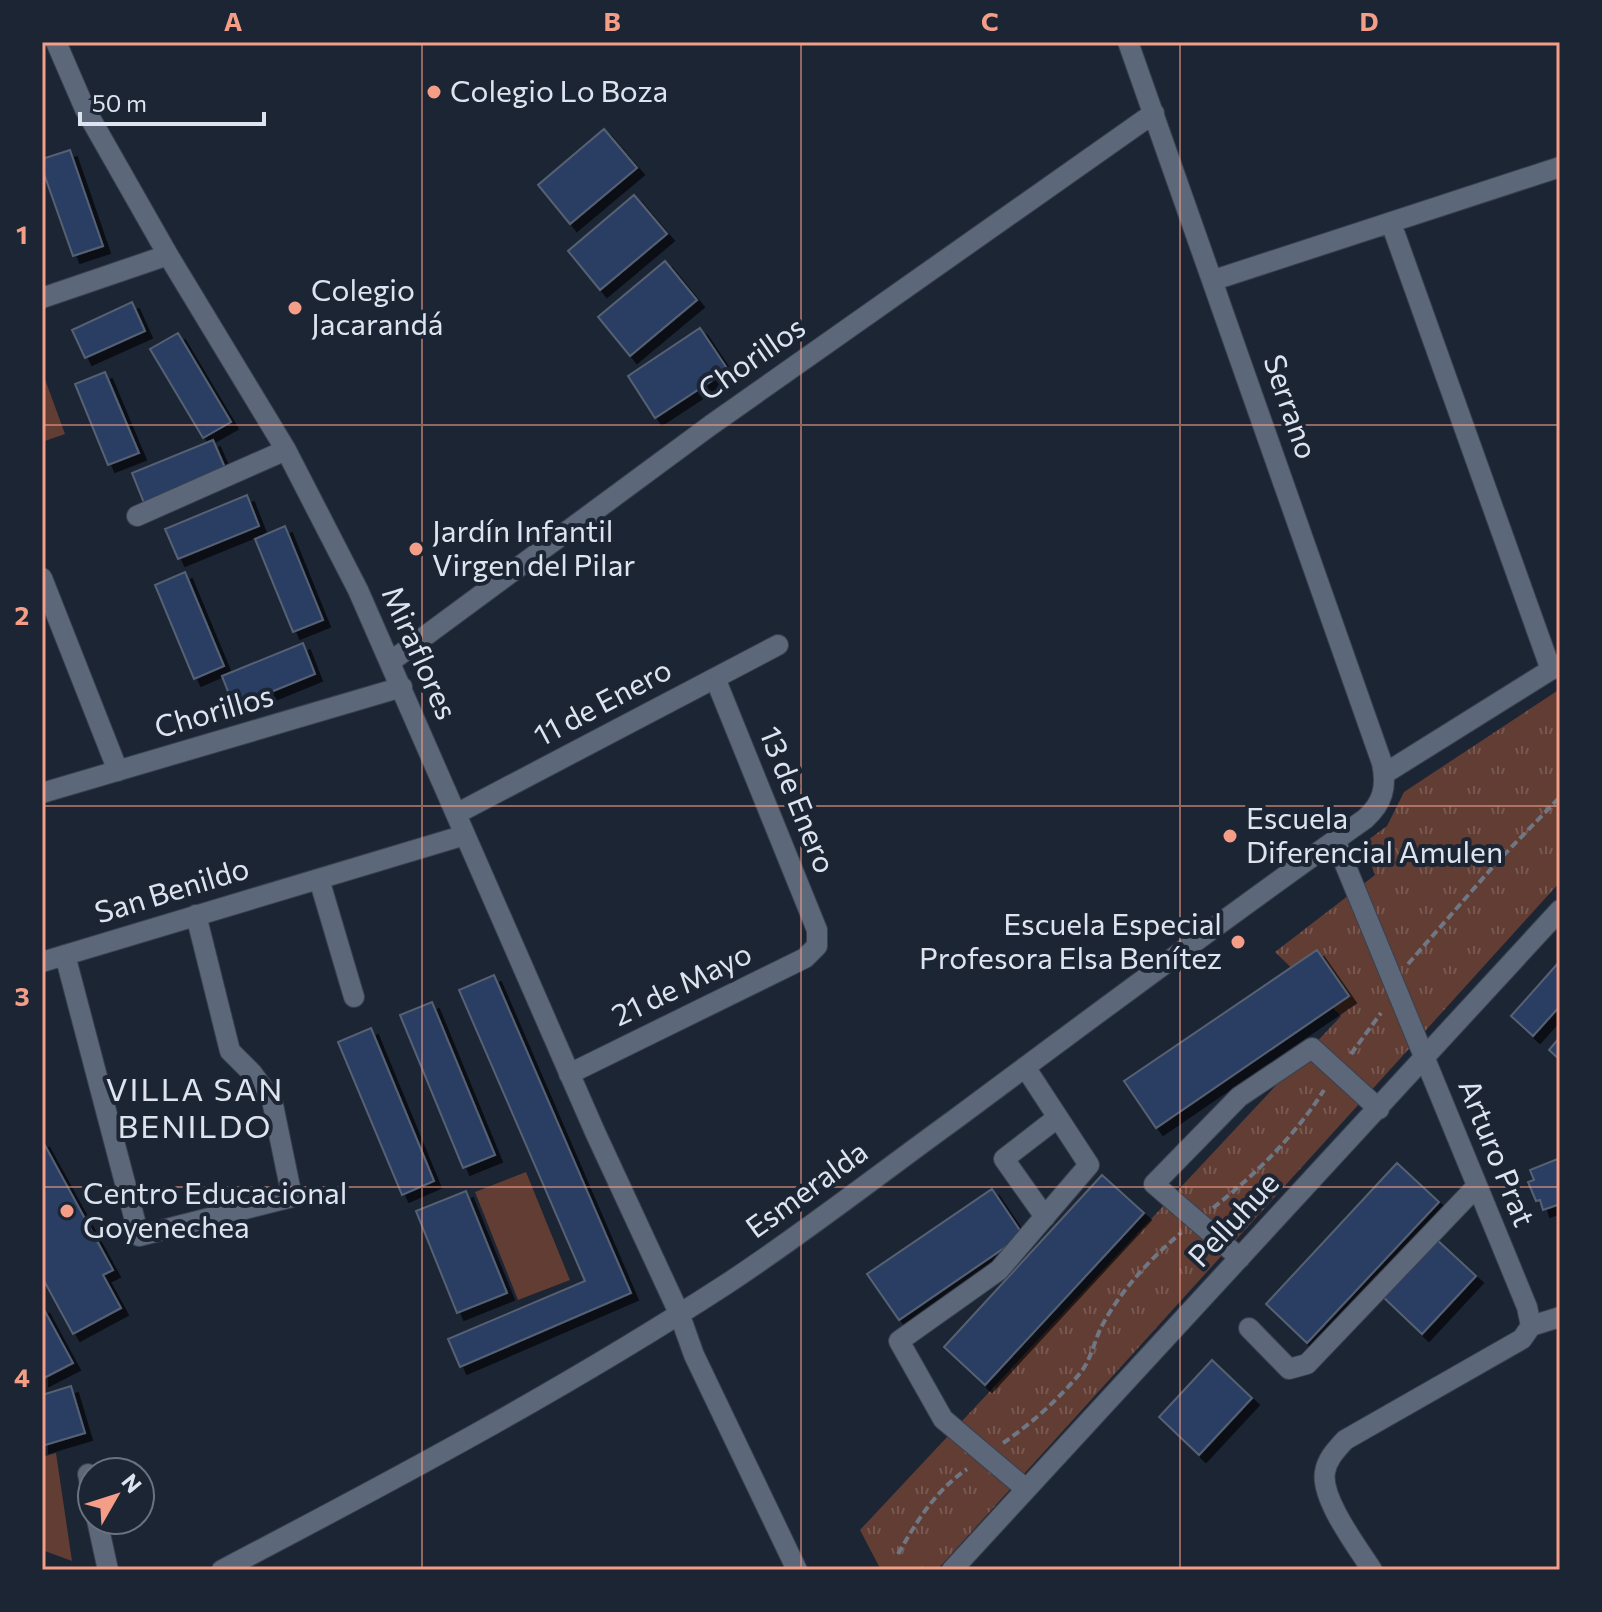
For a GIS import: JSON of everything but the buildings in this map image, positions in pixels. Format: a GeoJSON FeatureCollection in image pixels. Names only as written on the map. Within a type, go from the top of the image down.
{"type":"FeatureCollection","features":[{"type":"Feature","properties":{"kind":"street","name":"Serrano"},"geometry":{"type":"LineString","coordinates":[[1128,42],[1214,280],[1384,784]]}},
{"type":"Feature","properties":{"kind":"street","name":"Miraflores"},"geometry":{"type":"LineString","coordinates":[[63,45],[85,109],[168,255],[286,450],[351,578],[402,687],[569,1074],[679,1313],[694,1355],[797,1570]]}},
{"type":"Feature","properties":{"kind":"street","name":"Chorillos"},"geometry":{"type":"LineString","coordinates":[[390,662],[724,416],[1154,113]]}},
{"type":"Feature","properties":{"kind":"street"},"geometry":{"type":"LineString","coordinates":[[1214,280],[1560,167]]}},
{"type":"Feature","properties":{"kind":"street"},"geometry":{"type":"LineString","coordinates":[[1391,223],[1556,667]]}},
{"type":"Feature","properties":{"kind":"street"},"geometry":{"type":"LineString","coordinates":[[42,298],[168,255]]}},
{"type":"Feature","properties":{"kind":"street"},"geometry":{"type":"LineString","coordinates":[[137,516],[286,450]]}},
{"type":"Feature","properties":{"kind":"street"},"geometry":{"type":"LineString","coordinates":[[42,578],[118,771]]}},
{"type":"Feature","properties":{"kind":"street","name":"11 de Enero"},"geometry":{"type":"LineString","coordinates":[[456,814],[778,645]]}},
{"type":"Feature","properties":{"kind":"street","name":"Esmeralda"},"geometry":{"type":"LineString","coordinates":[[222,1570],[462,1441],[600,1362],[754,1265],[1373,812],[1384,784],[1556,667]]}},
{"type":"Feature","properties":{"kind":"street","name":"13 de Enero"},"geometry":{"type":"LineString","coordinates":[[715,678],[817,930],[817,946]]}},
{"type":"Feature","properties":{"kind":"street","name":"Chorillos"},"geometry":{"type":"LineString","coordinates":[[42,793],[402,687]]}},
{"type":"Feature","properties":{"kind":"street","name":"San Benildo"},"geometry":{"type":"LineString","coordinates":[[42,962],[465,835]]}},
{"type":"Feature","properties":{"kind":"street","name":"Arturo Prat"},"geometry":{"type":"LineString","coordinates":[[1335,840],[1527,1307],[1531,1326]]}},
{"type":"Feature","properties":{"kind":"street"},"geometry":{"type":"LineString","coordinates":[[319,879],[354,997]]}},
{"type":"Feature","properties":{"kind":"street","name":"Pelluhue"},"geometry":{"type":"LineString","coordinates":[[952,1570],[1560,910]]}},
{"type":"Feature","properties":{"kind":"street"},"geometry":{"type":"LineString","coordinates":[[65,955],[139,1236],[292,1197],[272,1100],[230,1051],[196,915]]}},
{"type":"Feature","properties":{"kind":"street","name":"21 de Mayo"},"geometry":{"type":"LineString","coordinates":[[569,1074],[805,958],[817,946]]}},
{"type":"Feature","properties":{"kind":"street"},"geometry":{"type":"LineString","coordinates":[[1240,1258],[1154,1184],[1239,1097],[1312,1048],[1379,1109]]}},
{"type":"Feature","properties":{"kind":"street"},"geometry":{"type":"LineString","coordinates":[[1025,1067],[1089,1165],[999,1270],[899,1341],[943,1419],[1026,1489]]}},
{"type":"Feature","properties":{"kind":"street"},"geometry":{"type":"LineString","coordinates":[[1045,1217],[1004,1159],[1057,1118]]}},
{"type":"Feature","properties":{"kind":"street"},"geometry":{"type":"LineString","coordinates":[[1249,1328],[1289,1369],[1307,1364],[1477,1186]]}},
{"type":"Feature","properties":{"kind":"street"},"geometry":{"type":"LineString","coordinates":[[1372,1570],[1327,1493],[1324,1475],[1330,1457],[1345,1440],[1522,1339],[1531,1326],[1560,1317]]}},
{"type":"Feature","properties":{"kind":"street"},"geometry":{"type":"LineString","coordinates":[[101,1536],[108,1570]]}},
{"type":"Feature","properties":{"kind":"path"},"geometry":{"type":"LineString","coordinates":[[898,1554],[928,1504],[952,1480],[1016,1435],[1083,1370],[1105,1320],[1164,1247],[1281,1149],[1379,1019],[1393,981],[1498,861],[1560,797]]}},
{"type":"Feature","properties":{"kind":"green space"},"geometry":{"type":"Polygon","coordinates":[[[42,371],[65,434],[42,442],[42,371]]]}},
{"type":"Feature","properties":{"kind":"green space"},"geometry":{"type":"Polygon","coordinates":[[[1560,689],[1560,882],[937,1570],[881,1570],[860,1530],[1341,1016],[1275,952],[1375,875],[1364,843],[1387,826],[1404,792],[1560,689]]]}},
{"type":"Feature","properties":{"kind":"green space"},"geometry":{"type":"Polygon","coordinates":[[[526,1172],[570,1280],[518,1300],[475,1192],[526,1172]]]}},
{"type":"Feature","properties":{"kind":"green space"},"geometry":{"type":"Polygon","coordinates":[[[56,1453],[72,1561],[42,1550],[42,1457],[56,1453]]]}},
{"type":"Feature","properties":{"kind":"place","name":"Colegio Lo Boza"},"geometry":{"type":"Point","coordinates":[434,92]}},
{"type":"Feature","properties":{"kind":"place","name":"Colegio Jacarandá"},"geometry":{"type":"Point","coordinates":[295,308]}},
{"type":"Feature","properties":{"kind":"place","name":"Jardín Infantil Virgen del Pilar"},"geometry":{"type":"Point","coordinates":[416,549]}},
{"type":"Feature","properties":{"kind":"place","name":"Escuela Diferencial Amulen"},"geometry":{"type":"Point","coordinates":[1230,836]}},
{"type":"Feature","properties":{"kind":"place","name":"Escuela Especial Profesora Elsa Benítez"},"geometry":{"type":"Point","coordinates":[1238,942]}},
{"type":"Feature","properties":{"kind":"place","name":"Centro Educacional Goyenechea"},"geometry":{"type":"Point","coordinates":[67,1211]}},
{"type":"Feature","properties":{"kind":"district","name":"VILLA SAN BENILDO"},"geometry":{"type":"Point","coordinates":[195,1108]}}]}
